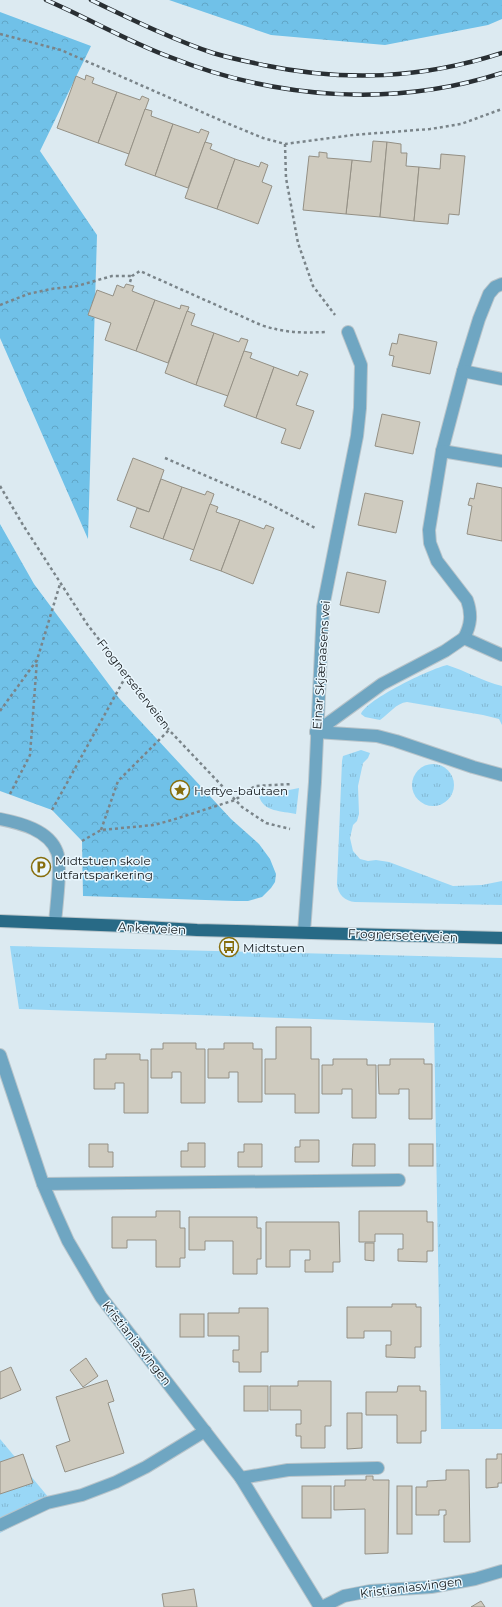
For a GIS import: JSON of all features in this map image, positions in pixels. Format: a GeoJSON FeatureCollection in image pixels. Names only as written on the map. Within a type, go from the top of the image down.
{"type":"FeatureCollection","features":[{"type":"Feature","properties":{"kind":"main road","name":"Ankerveien"},"geometry":{"type":"LineString","coordinates":[[0,921],[197,930],[304,932]]}},
{"type":"Feature","properties":{"kind":"main road","name":"Frognerseterveien"},"geometry":{"type":"LineString","coordinates":[[304,932],[502,938]]}},
{"type":"Feature","properties":{"kind":"street"},"geometry":{"type":"LineString","coordinates":[[316,732],[382,684],[445,652],[464,638],[469,627],[471,619],[467,600],[437,561],[430,543],[431,515],[442,451],[463,370],[479,319],[489,294],[495,287],[502,284]]}},
{"type":"Feature","properties":{"kind":"street","name":"Einar Skjæraasens vei"},"geometry":{"type":"LineString","coordinates":[[304,932],[312,834],[323,607],[352,458],[360,408],[361,365],[348,332]]}},
{"type":"Feature","properties":{"kind":"street"},"geometry":{"type":"LineString","coordinates":[[463,370],[502,379]]}},
{"type":"Feature","properties":{"kind":"street"},"geometry":{"type":"LineString","coordinates":[[442,451],[502,461]]}},
{"type":"Feature","properties":{"kind":"street"},"geometry":{"type":"LineString","coordinates":[[464,638],[502,655]]}},
{"type":"Feature","properties":{"kind":"street"},"geometry":{"type":"LineString","coordinates":[[316,732],[377,736],[502,775]]}},
{"type":"Feature","properties":{"kind":"street"},"geometry":{"type":"LineString","coordinates":[[0,819],[25,825],[39,832],[58,852],[58,881],[55,923]]}},
{"type":"Feature","properties":{"kind":"street","name":"Kristianiasvingen"},"geometry":{"type":"LineString","coordinates":[[0,1055],[43,1184],[68,1241],[101,1296],[241,1478],[321,1607],[344,1596],[370,1591],[431,1587],[475,1579],[502,1571]]}},
{"type":"Feature","properties":{"kind":"street"},"geometry":{"type":"LineString","coordinates":[[43,1184],[399,1180]]}},
{"type":"Feature","properties":{"kind":"street"},"geometry":{"type":"LineString","coordinates":[[0,1525],[47,1503],[82,1495],[116,1482],[146,1467],[205,1431]]}},
{"type":"Feature","properties":{"kind":"street"},"geometry":{"type":"LineString","coordinates":[[241,1478],[288,1470],[378,1468]]}},
{"type":"Feature","properties":{"kind":"path"},"geometry":{"type":"LineString","coordinates":[[0,34],[61,50],[229,124],[263,138],[285,144],[353,135],[430,129],[461,124],[502,109]]}},
{"type":"Feature","properties":{"kind":"path"},"geometry":{"type":"LineString","coordinates":[[285,144],[286,178],[298,243],[313,286],[348,332]]}},
{"type":"Feature","properties":{"kind":"path"},"geometry":{"type":"LineString","coordinates":[[0,305],[28,294],[51,289],[77,286],[112,276],[132,276],[140,271],[261,325],[278,330],[295,332],[348,332]]}},
{"type":"Feature","properties":{"kind":"path"},"geometry":{"type":"LineString","coordinates":[[130,282],[132,276]]}},
{"type":"Feature","properties":{"kind":"path"},"geometry":{"type":"LineString","coordinates":[[165,458],[264,501],[313,528],[336,537]]}},
{"type":"Feature","properties":{"kind":"path","name":"Frognerseterveien"},"geometry":{"type":"LineString","coordinates":[[0,486],[87,624],[169,730],[242,807],[266,823],[312,834]]}},
{"type":"Feature","properties":{"kind":"path"},"geometry":{"type":"LineString","coordinates":[[10,794],[30,755],[37,660],[61,584]]}},
{"type":"Feature","properties":{"kind":"path"},"geometry":{"type":"LineString","coordinates":[[0,711],[37,660]]}},
{"type":"Feature","properties":{"kind":"path"},"geometry":{"type":"LineString","coordinates":[[52,810],[126,676]]}},
{"type":"Feature","properties":{"kind":"path"},"geometry":{"type":"LineString","coordinates":[[101,830],[118,781],[169,730]]}},
{"type":"Feature","properties":{"kind":"path"},"geometry":{"type":"LineString","coordinates":[[82,841],[101,830],[154,825],[235,800],[255,786],[315,782]]}},
{"type":"Feature","properties":{"kind":"green space"},"geometry":{"type":"Polygon","coordinates":[[[169,0],[502,0],[502,19],[488,25],[385,45],[271,35],[169,0]]]}},
{"type":"Feature","properties":{"kind":"green space"},"geometry":{"type":"Polygon","coordinates":[[[0,12],[91,46],[40,151],[97,235],[88,539],[0,338],[0,12]]]}},
{"type":"Feature","properties":{"kind":"green space"},"geometry":{"type":"Polygon","coordinates":[[[0,524],[34,584],[119,698],[231,819],[259,844],[270,859],[276,874],[275,882],[262,897],[248,901],[236,901],[83,896],[82,841],[52,810],[0,791],[0,524]]]}},
{"type":"Feature","properties":{"kind":"green space"},"geometry":{"type":"Polygon","coordinates":[[[447,665],[502,686],[502,725],[499,719],[483,715],[407,702],[399,704],[380,720],[365,717],[361,714],[375,701],[400,685],[427,672],[447,665]]]}},
{"type":"Feature","properties":{"kind":"green space"},"geometry":{"type":"Polygon","coordinates":[[[361,750],[370,753],[368,758],[363,763],[358,786],[359,814],[357,821],[353,825],[350,838],[353,851],[360,859],[389,862],[453,886],[482,885],[502,881],[502,905],[355,902],[345,899],[340,894],[337,884],[342,761],[343,756],[361,750]]]}},
{"type":"Feature","properties":{"kind":"green space"},"geometry":{"type":"Polygon","coordinates":[[[433,764],[448,770],[454,785],[448,800],[433,806],[418,800],[412,785],[418,770],[433,764]]]}},
{"type":"Feature","properties":{"kind":"green space"},"geometry":{"type":"Polygon","coordinates":[[[299,788],[296,814],[269,808],[264,805],[259,796],[299,788]]]}},
{"type":"Feature","properties":{"kind":"green space"},"geometry":{"type":"Polygon","coordinates":[[[10,946],[502,958],[502,1429],[441,1429],[434,1023],[19,1009],[10,946]]]}},
{"type":"Feature","properties":{"kind":"green space"},"geometry":{"type":"Polygon","coordinates":[[[0,1439],[54,1504],[0,1533],[0,1439]]]}},
{"type":"Feature","properties":{"kind":"building"},"geometry":{"type":"Polygon","coordinates":[[[86,75],[94,78],[92,83],[117,92],[98,143],[57,128],[76,76],[85,80],[86,75]]]}},
{"type":"Feature","properties":{"kind":"building"},"geometry":{"type":"Polygon","coordinates":[[[117,92],[140,100],[142,96],[149,99],[129,154],[98,143],[117,92]]]}},
{"type":"Feature","properties":{"kind":"building"},"geometry":{"type":"Polygon","coordinates":[[[145,109],[152,111],[151,116],[173,124],[155,176],[125,165],[145,109]]]}},
{"type":"Feature","properties":{"kind":"building"},"geometry":{"type":"Polygon","coordinates":[[[173,124],[199,133],[201,129],[209,132],[188,188],[155,176],[173,124]]]}},
{"type":"Feature","properties":{"kind":"building"},"geometry":{"type":"Polygon","coordinates":[[[373,141],[387,142],[380,217],[346,214],[352,160],[371,162],[373,141]]]}},
{"type":"Feature","properties":{"kind":"building"},"geometry":{"type":"Polygon","coordinates":[[[205,142],[212,144],[210,149],[235,159],[217,209],[185,198],[205,142]]]}},
{"type":"Feature","properties":{"kind":"building"},"geometry":{"type":"Polygon","coordinates":[[[387,142],[401,144],[401,153],[407,153],[406,166],[419,167],[414,221],[380,217],[387,142]]]}},
{"type":"Feature","properties":{"kind":"building"},"geometry":{"type":"Polygon","coordinates":[[[319,152],[327,153],[327,158],[352,160],[346,214],[303,210],[309,156],[319,157],[319,152]]]}},
{"type":"Feature","properties":{"kind":"building"},"geometry":{"type":"Polygon","coordinates":[[[441,154],[465,156],[459,215],[449,214],[448,224],[414,221],[419,167],[440,169],[441,154]]]}},
{"type":"Feature","properties":{"kind":"building"},"geometry":{"type":"Polygon","coordinates":[[[235,159],[259,167],[261,162],[268,165],[262,182],[272,186],[258,224],[217,209],[235,159]]]}},
{"type":"Feature","properties":{"kind":"building"},"geometry":{"type":"Polygon","coordinates":[[[126,284],[134,286],[132,291],[155,300],[136,351],[105,340],[111,323],[88,315],[97,290],[113,296],[117,285],[124,288],[126,284]]]}},
{"type":"Feature","properties":{"kind":"building"},"geometry":{"type":"Polygon","coordinates":[[[155,300],[180,309],[181,305],[189,307],[168,363],[136,351],[155,300]]]}},
{"type":"Feature","properties":{"kind":"building"},"geometry":{"type":"Polygon","coordinates":[[[187,311],[195,314],[191,325],[214,333],[196,385],[165,373],[187,311]]]}},
{"type":"Feature","properties":{"kind":"building"},"geometry":{"type":"Polygon","coordinates":[[[214,333],[239,342],[241,338],[248,340],[228,396],[196,385],[214,333]]]}},
{"type":"Feature","properties":{"kind":"building"},"geometry":{"type":"Polygon","coordinates":[[[399,334],[437,342],[430,374],[392,366],[394,356],[389,355],[392,343],[397,344],[399,334]]]}},
{"type":"Feature","properties":{"kind":"building"},"geometry":{"type":"Polygon","coordinates":[[[244,351],[252,353],[250,358],[274,367],[256,418],[224,406],[244,351]]]}},
{"type":"Feature","properties":{"kind":"building"},"geometry":{"type":"Polygon","coordinates":[[[274,367],[298,376],[300,371],[308,374],[296,405],[314,411],[300,449],[281,443],[286,429],[256,418],[274,367]]]}},
{"type":"Feature","properties":{"kind":"building"},"geometry":{"type":"Polygon","coordinates":[[[382,414],[420,422],[413,454],[375,446],[382,414]]]}},
{"type":"Feature","properties":{"kind":"building"},"geometry":{"type":"Polygon","coordinates":[[[133,458],[164,470],[149,512],[117,500],[133,458]]]}},
{"type":"Feature","properties":{"kind":"building"},"geometry":{"type":"Polygon","coordinates":[[[161,479],[182,487],[163,539],[130,527],[137,508],[149,512],[161,479]]]}},
{"type":"Feature","properties":{"kind":"building"},"geometry":{"type":"Polygon","coordinates":[[[477,483],[502,488],[502,541],[467,534],[472,506],[468,505],[470,498],[474,499],[477,483]]]}},
{"type":"Feature","properties":{"kind":"building"},"geometry":{"type":"Polygon","coordinates":[[[182,487],[205,495],[207,491],[214,494],[194,550],[163,539],[182,487]]]}},
{"type":"Feature","properties":{"kind":"building"},"geometry":{"type":"Polygon","coordinates":[[[365,493],[403,501],[396,533],[358,525],[365,493]]]}},
{"type":"Feature","properties":{"kind":"building"},"geometry":{"type":"Polygon","coordinates":[[[210,504],[218,507],[216,512],[240,520],[221,571],[190,560],[210,504]]]}},
{"type":"Feature","properties":{"kind":"building"},"geometry":{"type":"Polygon","coordinates":[[[240,520],[264,529],[266,525],[274,528],[253,584],[221,571],[240,520]]]}},
{"type":"Feature","properties":{"kind":"building"},"geometry":{"type":"Polygon","coordinates":[[[347,572],[386,581],[379,613],[340,605],[347,572]]]}},
{"type":"Feature","properties":{"kind":"building"},"geometry":{"type":"Polygon","coordinates":[[[276,1027],[311,1027],[311,1059],[319,1059],[319,1113],[295,1113],[295,1094],[265,1094],[265,1059],[276,1059],[276,1027]]]}},
{"type":"Feature","properties":{"kind":"building"},"geometry":{"type":"Polygon","coordinates":[[[163,1043],[196,1043],[196,1049],[205,1049],[205,1103],[181,1103],[181,1072],[172,1072],[172,1078],[151,1078],[151,1049],[163,1049],[163,1043]]]}},
{"type":"Feature","properties":{"kind":"building"},"geometry":{"type":"Polygon","coordinates":[[[224,1043],[253,1043],[253,1049],[262,1049],[262,1102],[238,1102],[238,1072],[229,1072],[229,1078],[208,1078],[208,1049],[224,1049],[224,1043]]]}},
{"type":"Feature","properties":{"kind":"building"},"geometry":{"type":"Polygon","coordinates":[[[106,1054],[140,1054],[140,1060],[148,1060],[148,1113],[124,1113],[124,1083],[115,1083],[115,1089],[94,1089],[94,1059],[106,1059],[106,1054]]]}},
{"type":"Feature","properties":{"kind":"building"},"geometry":{"type":"Polygon","coordinates":[[[333,1059],[367,1059],[367,1065],[376,1065],[376,1118],[352,1118],[352,1089],[342,1089],[342,1094],[322,1094],[322,1065],[333,1065],[333,1059]]]}},
{"type":"Feature","properties":{"kind":"building"},"geometry":{"type":"Polygon","coordinates":[[[390,1059],[424,1059],[424,1064],[432,1064],[432,1119],[409,1119],[409,1089],[399,1089],[399,1094],[379,1094],[378,1065],[390,1065],[390,1059]]]}},
{"type":"Feature","properties":{"kind":"building"},"geometry":{"type":"Polygon","coordinates":[[[300,1140],[319,1140],[319,1162],[295,1162],[295,1147],[300,1147],[300,1140]]]}},
{"type":"Feature","properties":{"kind":"building"},"geometry":{"type":"Polygon","coordinates":[[[188,1143],[205,1143],[205,1167],[181,1167],[181,1151],[188,1151],[188,1143]]]}},
{"type":"Feature","properties":{"kind":"building"},"geometry":{"type":"Polygon","coordinates":[[[89,1144],[108,1144],[108,1152],[113,1152],[113,1167],[89,1167],[89,1144]]]}},
{"type":"Feature","properties":{"kind":"building"},"geometry":{"type":"Polygon","coordinates":[[[244,1144],[262,1144],[262,1167],[238,1167],[238,1152],[244,1152],[244,1144]]]}},
{"type":"Feature","properties":{"kind":"building"},"geometry":{"type":"Polygon","coordinates":[[[353,1144],[375,1144],[375,1166],[352,1166],[353,1144]]]}},
{"type":"Feature","properties":{"kind":"building"},"geometry":{"type":"Polygon","coordinates":[[[409,1144],[433,1144],[433,1166],[409,1166],[409,1144]]]}},
{"type":"Feature","properties":{"kind":"building"},"geometry":{"type":"Polygon","coordinates":[[[156,1211],[180,1211],[180,1228],[185,1228],[185,1258],[180,1258],[180,1267],[156,1267],[156,1240],[127,1240],[127,1248],[112,1248],[112,1217],[156,1217],[156,1211]]]}},
{"type":"Feature","properties":{"kind":"building"},"geometry":{"type":"Polygon","coordinates":[[[359,1211],[427,1211],[427,1222],[433,1222],[433,1251],[427,1251],[427,1262],[398,1261],[398,1249],[403,1249],[403,1234],[375,1234],[375,1242],[359,1242],[359,1211]]]}},
{"type":"Feature","properties":{"kind":"building"},"geometry":{"type":"Polygon","coordinates":[[[189,1217],[257,1217],[257,1228],[261,1228],[261,1259],[257,1259],[257,1274],[233,1274],[233,1241],[205,1241],[205,1250],[189,1250],[189,1217]]]}},
{"type":"Feature","properties":{"kind":"building"},"geometry":{"type":"Polygon","coordinates":[[[266,1222],[339,1222],[340,1262],[333,1262],[333,1272],[305,1272],[305,1260],[310,1260],[310,1250],[290,1250],[290,1267],[266,1267],[266,1222]]]}},
{"type":"Feature","properties":{"kind":"building"},"geometry":{"type":"Polygon","coordinates":[[[365,1243],[374,1243],[374,1261],[365,1260],[365,1243]]]}},
{"type":"Feature","properties":{"kind":"building"},"geometry":{"type":"Polygon","coordinates":[[[392,1304],[416,1304],[416,1307],[421,1307],[421,1347],[415,1347],[415,1358],[386,1357],[386,1345],[391,1345],[391,1331],[364,1331],[364,1338],[347,1338],[347,1307],[392,1307],[392,1304]]]}},
{"type":"Feature","properties":{"kind":"building"},"geometry":{"type":"Polygon","coordinates":[[[239,1308],[268,1308],[268,1352],[261,1352],[261,1372],[239,1372],[239,1362],[233,1362],[233,1350],[239,1350],[239,1336],[208,1336],[208,1313],[239,1313],[239,1308]]]}},
{"type":"Feature","properties":{"kind":"building"},"geometry":{"type":"Polygon","coordinates":[[[180,1314],[204,1314],[204,1337],[180,1337],[180,1314]]]}},
{"type":"Feature","properties":{"kind":"building"},"geometry":{"type":"Polygon","coordinates":[[[86,1358],[98,1376],[83,1387],[70,1370],[86,1358]]]}},
{"type":"Feature","properties":{"kind":"building"},"geometry":{"type":"Polygon","coordinates":[[[11,1367],[21,1390],[0,1399],[0,1372],[11,1367]]]}},
{"type":"Feature","properties":{"kind":"building"},"geometry":{"type":"Polygon","coordinates":[[[107,1380],[114,1401],[108,1403],[124,1453],[65,1472],[56,1446],[70,1441],[56,1397],[107,1380]]]}},
{"type":"Feature","properties":{"kind":"building"},"geometry":{"type":"Polygon","coordinates":[[[298,1381],[331,1381],[331,1426],[325,1426],[325,1448],[301,1448],[301,1436],[296,1436],[296,1424],[301,1424],[301,1410],[270,1410],[270,1386],[298,1386],[298,1381]]]}},
{"type":"Feature","properties":{"kind":"building"},"geometry":{"type":"Polygon","coordinates":[[[244,1386],[268,1386],[268,1411],[244,1411],[244,1386]]]}},
{"type":"Feature","properties":{"kind":"building"},"geometry":{"type":"Polygon","coordinates":[[[398,1386],[420,1386],[420,1391],[426,1391],[426,1431],[421,1431],[421,1443],[397,1443],[397,1415],[366,1415],[366,1392],[397,1392],[398,1386]]]}},
{"type":"Feature","properties":{"kind":"building"},"geometry":{"type":"Polygon","coordinates":[[[347,1413],[362,1413],[362,1448],[347,1449],[347,1413]]]}},
{"type":"Feature","properties":{"kind":"building"},"geometry":{"type":"Polygon","coordinates":[[[23,1454],[33,1483],[0,1494],[0,1462],[23,1454]]]}},
{"type":"Feature","properties":{"kind":"building"},"geometry":{"type":"Polygon","coordinates":[[[497,1454],[502,1454],[502,1483],[498,1483],[498,1487],[486,1488],[486,1459],[497,1459],[497,1454]]]}},
{"type":"Feature","properties":{"kind":"building"},"geometry":{"type":"Polygon","coordinates":[[[446,1470],[469,1470],[470,1542],[444,1542],[444,1515],[446,1515],[446,1510],[439,1510],[439,1515],[416,1515],[416,1487],[427,1487],[427,1481],[446,1480],[446,1470]]]}},
{"type":"Feature","properties":{"kind":"building"},"geometry":{"type":"Polygon","coordinates":[[[366,1476],[373,1476],[373,1480],[389,1480],[388,1553],[365,1554],[365,1509],[334,1510],[334,1486],[345,1486],[345,1480],[366,1480],[366,1476]]]}},
{"type":"Feature","properties":{"kind":"building"},"geometry":{"type":"Polygon","coordinates":[[[302,1486],[331,1486],[331,1518],[302,1518],[302,1486]]]}},
{"type":"Feature","properties":{"kind":"building"},"geometry":{"type":"Polygon","coordinates":[[[397,1486],[412,1486],[412,1534],[397,1534],[397,1486]]]}},
{"type":"Feature","properties":{"kind":"building"},"geometry":{"type":"Polygon","coordinates":[[[194,1589],[197,1607],[164,1607],[162,1594],[194,1589]]]}},
{"type":"Feature","properties":{"kind":"building"},"geometry":{"type":"Polygon","coordinates":[[[481,1601],[485,1607],[471,1607],[481,1601]]]}},
{"type":"Feature","properties":{"kind":"railway"},"geometry":{"type":"LineString","coordinates":[[46,0],[138,44],[170,57],[210,71],[251,82],[293,90],[335,94],[377,94],[419,91],[461,84],[502,73]]}},
{"type":"Feature","properties":{"kind":"railway"},"geometry":{"type":"LineString","coordinates":[[91,0],[166,35],[213,53],[263,65],[324,74],[354,76],[413,73],[472,62],[502,53]]}},
{"type":"Feature","properties":{"kind":"place","name":"Heftye-bautaen"},"geometry":{"type":"Point","coordinates":[180,790]}},
{"type":"Feature","properties":{"kind":"place","name":"Midtstuen skole utfartsparkering"},"geometry":{"type":"Point","coordinates":[41,867]}},
{"type":"Feature","properties":{"kind":"place","name":"Midtstuen"},"geometry":{"type":"Point","coordinates":[229,947]}}]}
